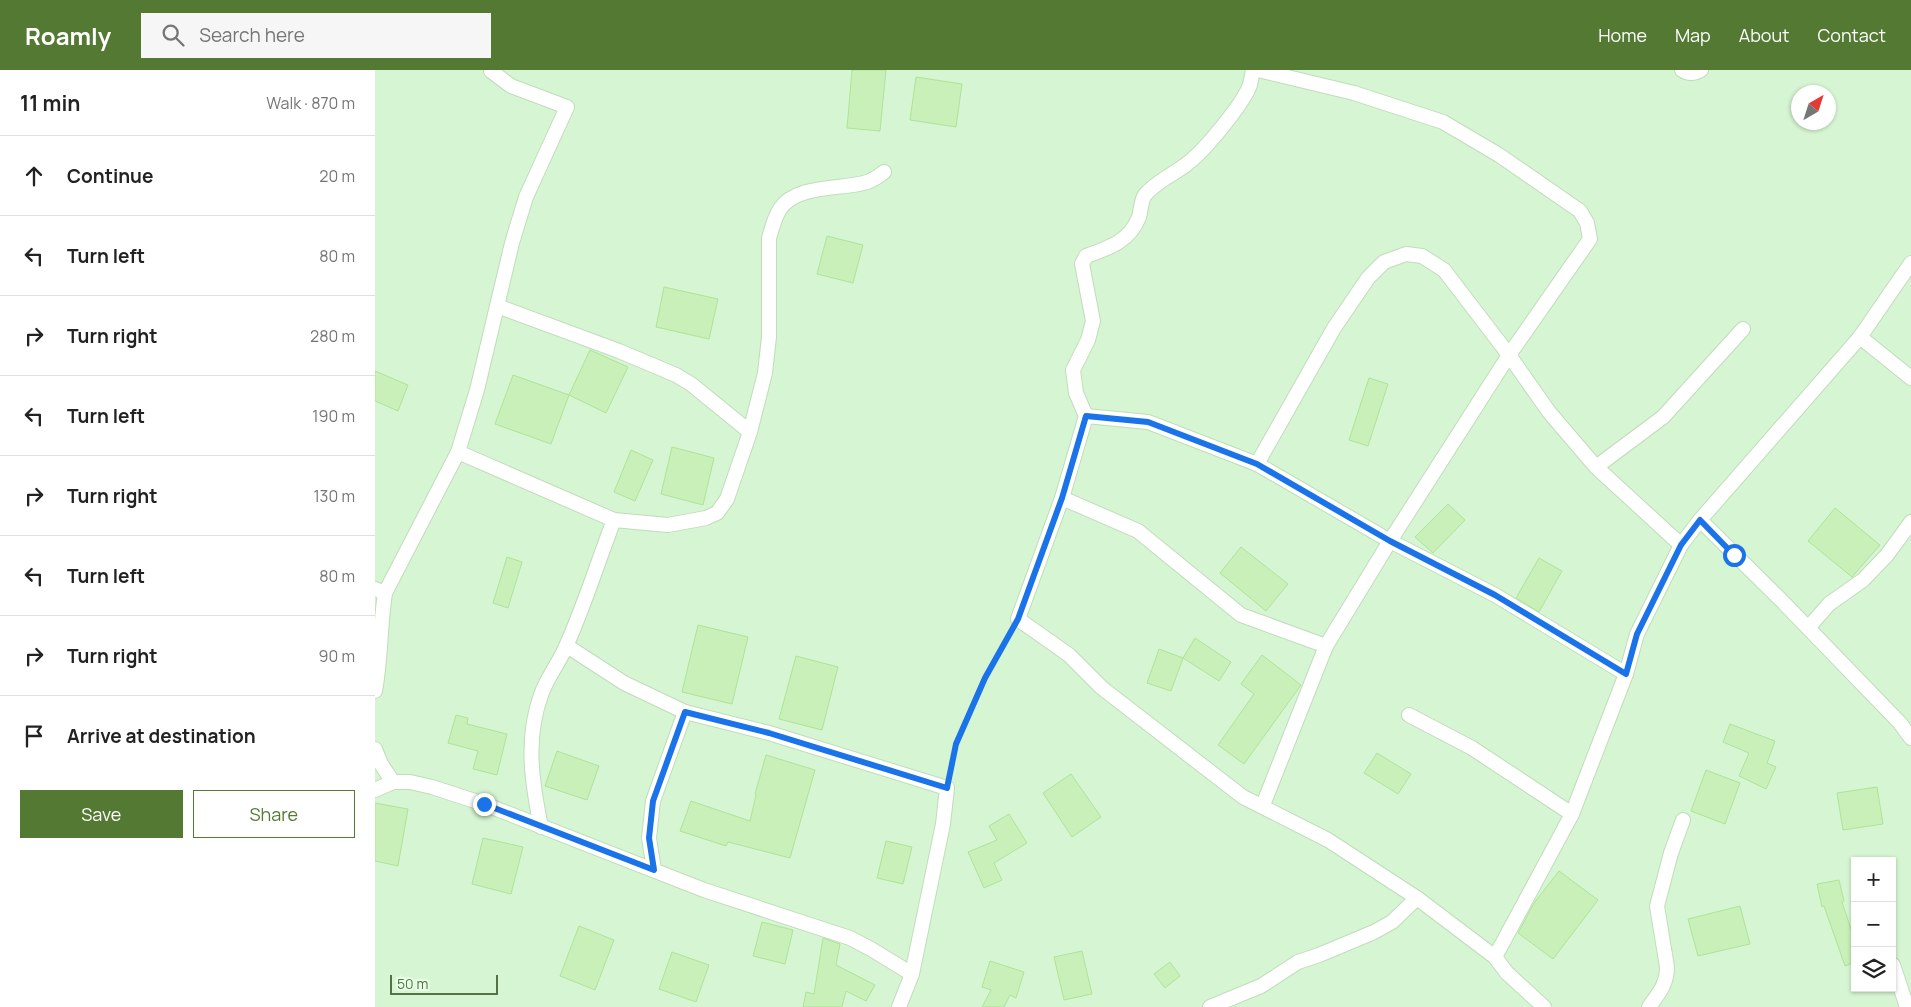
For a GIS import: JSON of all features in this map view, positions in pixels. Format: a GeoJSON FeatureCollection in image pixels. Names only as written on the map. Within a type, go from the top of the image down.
{"type":"FeatureCollection","features":[{"type":"Feature","properties":{"kind":"street"},"geometry":{"type":"LineString","coordinates":[[1253,70],[1250,85],[1241,102],[1217,132],[1189,162],[1144,196],[1136,224],[1126,238],[1106,249],[1086,256],[1082,264],[1093,321],[1088,340],[1073,370],[1076,393],[1086,416],[1062,498],[1018,619],[1069,655],[1103,688],[1198,764],[1243,797],[1263,805],[1328,840],[1417,898],[1495,957],[1507,973],[1544,1007]]}},
{"type":"Feature","properties":{"kind":"street"},"geometry":{"type":"LineString","coordinates":[[1259,70],[1354,94],[1443,122],[1499,155],[1580,211],[1587,224],[1590,239],[1509,355],[1325,646],[1263,805]]}},
{"type":"Feature","properties":{"kind":"street"},"geometry":{"type":"LineString","coordinates":[[1681,70],[1687,74],[1697,73],[1701,70]]}},
{"type":"Feature","properties":{"kind":"street"},"geometry":{"type":"LineString","coordinates":[[375,691],[381,647],[380,591],[458,452],[477,390],[512,244],[526,197],[567,107],[511,86],[491,71]]}},
{"type":"Feature","properties":{"kind":"street"},"geometry":{"type":"LineString","coordinates":[[458,452],[614,520],[668,525],[706,518],[717,513],[727,499],[750,432],[765,373],[769,337],[769,238],[780,209],[788,200],[801,194],[869,182],[884,172]]}},
{"type":"Feature","properties":{"kind":"street"},"geometry":{"type":"LineString","coordinates":[[1257,464],[1334,328],[1368,278],[1384,262],[1406,254],[1422,256],[1444,270],[1509,355],[1549,412],[1596,468],[1681,545]]}},
{"type":"Feature","properties":{"kind":"street"},"geometry":{"type":"LineString","coordinates":[[1495,957],[1572,814],[1626,674],[1637,634],[1681,545],[1700,520],[1860,337],[1911,263]]}},
{"type":"Feature","properties":{"kind":"street"},"geometry":{"type":"LineString","coordinates":[[497,306],[676,374],[750,432]]}},
{"type":"Feature","properties":{"kind":"street"},"geometry":{"type":"LineString","coordinates":[[1596,468],[1663,417],[1743,328]]}},
{"type":"Feature","properties":{"kind":"street"},"geometry":{"type":"LineString","coordinates":[[1860,337],[1911,378]]}},
{"type":"Feature","properties":{"kind":"street"},"geometry":{"type":"LineString","coordinates":[[1086,416],[1148,422],[1257,464],[1390,541],[1495,595],[1626,674]]}},
{"type":"Feature","properties":{"kind":"street"},"geometry":{"type":"LineString","coordinates":[[1062,498],[1138,531],[1241,615],[1325,646]]}},
{"type":"Feature","properties":{"kind":"street"},"geometry":{"type":"LineString","coordinates":[[541,826],[531,770],[531,743],[541,695],[567,646],[614,520]]}},
{"type":"Feature","properties":{"kind":"street"},"geometry":{"type":"LineString","coordinates":[[1700,520],[1905,723],[1911,738]]}},
{"type":"Feature","properties":{"kind":"street"},"geometry":{"type":"LineString","coordinates":[[1808,628],[1829,604],[1863,580],[1887,555],[1911,522]]}},
{"type":"Feature","properties":{"kind":"street"},"geometry":{"type":"LineString","coordinates":[[567,646],[624,683],[685,712],[769,733],[947,788],[943,824],[912,974],[899,1007]]}},
{"type":"Feature","properties":{"kind":"street"},"geometry":{"type":"LineString","coordinates":[[654,870],[649,838],[653,801],[685,712]]}},
{"type":"Feature","properties":{"kind":"street"},"geometry":{"type":"LineString","coordinates":[[1409,715],[1472,748],[1572,814]]}},
{"type":"Feature","properties":{"kind":"street"},"geometry":{"type":"LineString","coordinates":[[375,749],[381,764],[393,782]]}},
{"type":"Feature","properties":{"kind":"street"},"geometry":{"type":"LineString","coordinates":[[375,790],[393,782],[411,782],[484,804],[704,890],[850,938],[912,974]]}},
{"type":"Feature","properties":{"kind":"street"},"geometry":{"type":"LineString","coordinates":[[1649,1007],[1665,985],[1667,976],[1657,906],[1671,853],[1683,820]]}},
{"type":"Feature","properties":{"kind":"street"},"geometry":{"type":"LineString","coordinates":[[1210,1007],[1261,986],[1298,962],[1374,932],[1392,922],[1417,898]]}},
{"type":"Feature","properties":{"kind":"street"},"geometry":{"type":"LineString","coordinates":[[1896,974],[1907,1007]]}},
{"type":"Feature","properties":{"kind":"path"},"geometry":{"type":"LineString","coordinates":[[947,788],[956,744],[985,678],[1018,619]]}},
{"type":"Feature","properties":{"kind":"shaded area"},"geometry":{"type":"Polygon","coordinates":[[[375,70],[1911,70],[1911,1007],[375,1007],[375,70]]]}},
{"type":"Feature","properties":{"kind":"building"},"geometry":{"type":"Polygon","coordinates":[[[852,70],[886,70],[880,131],[847,128],[852,70]]]}},
{"type":"Feature","properties":{"kind":"building"},"geometry":{"type":"Polygon","coordinates":[[[916,77],[962,84],[956,127],[910,120],[916,77]]]}},
{"type":"Feature","properties":{"kind":"building"},"geometry":{"type":"Polygon","coordinates":[[[827,236],[863,245],[853,283],[817,274],[827,236]]]}},
{"type":"Feature","properties":{"kind":"building"},"geometry":{"type":"Polygon","coordinates":[[[664,287],[718,299],[709,339],[656,327],[664,287]]]}},
{"type":"Feature","properties":{"kind":"building"},"geometry":{"type":"Polygon","coordinates":[[[590,350],[628,367],[606,413],[569,395],[590,350]]]}},
{"type":"Feature","properties":{"kind":"building"},"geometry":{"type":"Polygon","coordinates":[[[375,371],[408,385],[398,411],[375,401],[375,371]]]}},
{"type":"Feature","properties":{"kind":"building"},"geometry":{"type":"Polygon","coordinates":[[[513,375],[569,395],[551,444],[495,424],[513,375]]]}},
{"type":"Feature","properties":{"kind":"building"},"geometry":{"type":"Polygon","coordinates":[[[1369,378],[1388,384],[1368,446],[1349,440],[1369,378]]]}},
{"type":"Feature","properties":{"kind":"building"},"geometry":{"type":"Polygon","coordinates":[[[672,447],[714,458],[703,505],[661,494],[672,447]]]}},
{"type":"Feature","properties":{"kind":"building"},"geometry":{"type":"Polygon","coordinates":[[[631,450],[653,460],[635,501],[614,492],[631,450]]]}},
{"type":"Feature","properties":{"kind":"building"},"geometry":{"type":"Polygon","coordinates":[[[1448,504],[1465,520],[1433,553],[1415,537],[1448,504]]]}},
{"type":"Feature","properties":{"kind":"building"},"geometry":{"type":"Polygon","coordinates":[[[1835,508],[1880,545],[1852,577],[1808,541],[1835,508]]]}},
{"type":"Feature","properties":{"kind":"building"},"geometry":{"type":"Polygon","coordinates":[[[1241,547],[1288,584],[1266,611],[1220,573],[1241,547]]]}},
{"type":"Feature","properties":{"kind":"building"},"geometry":{"type":"Polygon","coordinates":[[[507,557],[522,562],[508,608],[493,603],[507,557]]]}},
{"type":"Feature","properties":{"kind":"building"},"geometry":{"type":"Polygon","coordinates":[[[1539,558],[1562,571],[1539,612],[1516,598],[1539,558]]]}},
{"type":"Feature","properties":{"kind":"building"},"geometry":{"type":"Polygon","coordinates":[[[698,625],[748,637],[732,704],[682,692],[698,625]]]}},
{"type":"Feature","properties":{"kind":"building"},"geometry":{"type":"Polygon","coordinates":[[[1195,638],[1231,662],[1219,681],[1183,658],[1195,638]]]}},
{"type":"Feature","properties":{"kind":"building"},"geometry":{"type":"Polygon","coordinates":[[[1159,649],[1183,658],[1171,691],[1147,683],[1159,649]]]}},
{"type":"Feature","properties":{"kind":"building"},"geometry":{"type":"Polygon","coordinates":[[[1262,655],[1301,685],[1244,764],[1218,745],[1254,694],[1241,684],[1262,655]]]}},
{"type":"Feature","properties":{"kind":"building"},"geometry":{"type":"Polygon","coordinates":[[[796,656],[838,667],[822,730],[779,719],[796,656]]]}},
{"type":"Feature","properties":{"kind":"building"},"geometry":{"type":"Polygon","coordinates":[[[456,715],[468,718],[467,724],[507,734],[497,775],[473,769],[478,751],[448,743],[456,715]]]}},
{"type":"Feature","properties":{"kind":"building"},"geometry":{"type":"Polygon","coordinates":[[[1730,724],[1775,741],[1767,763],[1776,767],[1766,789],[1739,776],[1749,753],[1723,742],[1730,724]]]}},
{"type":"Feature","properties":{"kind":"building"},"geometry":{"type":"Polygon","coordinates":[[[557,751],[599,766],[587,800],[545,786],[557,751]]]}},
{"type":"Feature","properties":{"kind":"building"},"geometry":{"type":"Polygon","coordinates":[[[1377,753],[1411,774],[1398,794],[1364,773],[1377,753]]]}},
{"type":"Feature","properties":{"kind":"building"},"geometry":{"type":"Polygon","coordinates":[[[766,755],[815,770],[790,858],[728,842],[726,846],[680,831],[691,801],[750,821],[755,794],[766,755]]]}},
{"type":"Feature","properties":{"kind":"building"},"geometry":{"type":"Polygon","coordinates":[[[1706,770],[1740,783],[1725,824],[1691,811],[1706,770]]]}},
{"type":"Feature","properties":{"kind":"building"},"geometry":{"type":"Polygon","coordinates":[[[1071,774],[1101,817],[1072,837],[1043,793],[1071,774]]]}},
{"type":"Feature","properties":{"kind":"building"},"geometry":{"type":"Polygon","coordinates":[[[1877,787],[1883,824],[1843,830],[1837,793],[1877,787]]]}},
{"type":"Feature","properties":{"kind":"building"},"geometry":{"type":"Polygon","coordinates":[[[375,803],[408,809],[398,866],[375,861],[375,803]]]}},
{"type":"Feature","properties":{"kind":"building"},"geometry":{"type":"Polygon","coordinates":[[[1009,814],[1027,843],[994,863],[1002,880],[984,888],[968,852],[997,840],[989,826],[1009,814]]]}},
{"type":"Feature","properties":{"kind":"building"},"geometry":{"type":"Polygon","coordinates":[[[483,838],[523,847],[511,894],[472,884],[483,838]]]}},
{"type":"Feature","properties":{"kind":"building"},"geometry":{"type":"Polygon","coordinates":[[[886,841],[912,847],[903,884],[877,878],[886,841]]]}},
{"type":"Feature","properties":{"kind":"building"},"geometry":{"type":"Polygon","coordinates":[[[1559,871],[1598,900],[1553,959],[1518,933],[1534,903],[1559,871]]]}},
{"type":"Feature","properties":{"kind":"building"},"geometry":{"type":"Polygon","coordinates":[[[1839,880],[1844,901],[1842,902],[1851,929],[1851,964],[1845,966],[1824,906],[1822,907],[1817,884],[1839,880]]]}},
{"type":"Feature","properties":{"kind":"building"},"geometry":{"type":"Polygon","coordinates":[[[1740,906],[1750,944],[1698,956],[1688,919],[1740,906]]]}},
{"type":"Feature","properties":{"kind":"building"},"geometry":{"type":"Polygon","coordinates":[[[762,922],[793,930],[785,964],[753,956],[762,922]]]}},
{"type":"Feature","properties":{"kind":"building"},"geometry":{"type":"Polygon","coordinates":[[[579,926],[614,940],[595,990],[560,976],[579,926]]]}},
{"type":"Feature","properties":{"kind":"building"},"geometry":{"type":"Polygon","coordinates":[[[823,938],[840,944],[836,965],[875,985],[866,1001],[846,991],[842,1007],[803,1007],[806,992],[814,994],[823,938]]]}},
{"type":"Feature","properties":{"kind":"building"},"geometry":{"type":"Polygon","coordinates":[[[1082,951],[1092,994],[1064,1000],[1054,957],[1082,951]]]}},
{"type":"Feature","properties":{"kind":"building"},"geometry":{"type":"Polygon","coordinates":[[[672,952],[709,965],[696,1002],[659,989],[672,952]]]}},
{"type":"Feature","properties":{"kind":"building"},"geometry":{"type":"Polygon","coordinates":[[[990,961],[1024,972],[1016,998],[1010,995],[1004,1007],[982,1007],[991,990],[982,987],[990,961]]]}},
{"type":"Feature","properties":{"kind":"building"},"geometry":{"type":"Polygon","coordinates":[[[1170,962],[1180,976],[1165,988],[1154,974],[1170,962]]]}},
{"type":"Feature","properties":{"kind":"route"},"geometry":{"type":"LineString","coordinates":[[484,804],[654,870],[649,838],[655,790],[685,712],[769,733],[947,788],[956,744],[985,678],[1018,619],[1062,498],[1086,416],[1148,422],[1257,464],[1390,541],[1495,595],[1626,674],[1637,634],[1657,592],[1681,545],[1700,520],[1734,555]]}}]}
